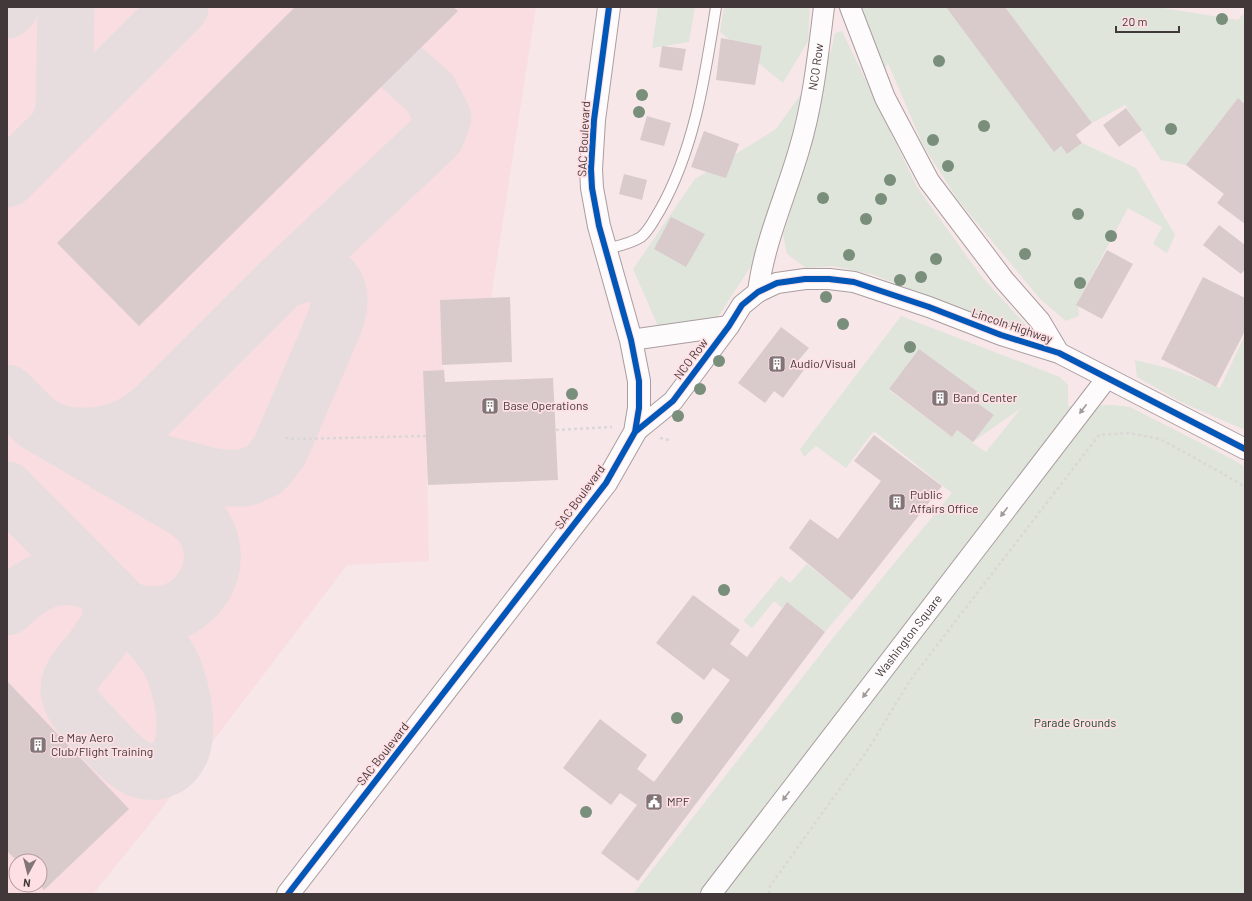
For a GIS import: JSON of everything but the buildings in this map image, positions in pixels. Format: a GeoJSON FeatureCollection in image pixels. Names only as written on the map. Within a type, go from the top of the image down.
{"type":"FeatureCollection","features":[{"type":"Feature","properties":{"kind":"street","name":"SAC Boulevard"},"geometry":{"type":"LineString","coordinates":[[288,894],[606,483],[635,432],[639,408],[639,381],[631,340],[596,210],[591,169],[594,120],[609,7]]}},
{"type":"Feature","properties":{"kind":"street","name":"NCO Row"},"geometry":{"type":"LineString","coordinates":[[635,432],[673,401],[729,326],[742,305],[758,292],[761,270],[767,246],[785,195],[810,105],[824,7]]}},
{"type":"Feature","properties":{"kind":"street","name":"Lincoln Highway"},"geometry":{"type":"LineString","coordinates":[[850,7],[885,98],[929,181],[1004,280],[1040,321],[1059,353]]}},
{"type":"Feature","properties":{"kind":"street","name":"Lincoln Highway"},"geometry":{"type":"LineString","coordinates":[[758,292],[777,283],[804,279],[830,279],[854,282],[929,307],[1001,335],[1059,353],[1245,449]]}},
{"type":"Feature","properties":{"kind":"street"},"geometry":{"type":"LineString","coordinates":[[631,340],[729,326]]}},
{"type":"Feature","properties":{"kind":"street","name":"Washington Square"},"geometry":{"type":"LineString","coordinates":[[711,894],[1107,378]]}},
{"type":"Feature","properties":{"kind":"lane"},"geometry":{"type":"LineString","coordinates":[[606,250],[630,243],[642,236],[654,220],[671,190],[686,149],[698,106],[716,7]]}},
{"type":"Feature","properties":{"kind":"path"},"geometry":{"type":"LineString","coordinates":[[556,430],[612,427]]}},
{"type":"Feature","properties":{"kind":"path"},"geometry":{"type":"LineString","coordinates":[[769,894],[770,886],[869,748],[911,679],[1099,435],[1129,433],[1160,439],[1245,487]]}},
{"type":"Feature","properties":{"kind":"path"},"geometry":{"type":"LineString","coordinates":[[285,438],[426,436]]}},
{"type":"Feature","properties":{"kind":"shaded area"},"geometry":{"type":"Polygon","coordinates":[[[7,7],[536,7],[491,298],[440,300],[442,365],[444,370],[423,371],[429,561],[347,565],[153,820],[93,894],[7,894],[7,7]]]}},
{"type":"Feature","properties":{"kind":"green space"},"geometry":{"type":"Polygon","coordinates":[[[658,7],[695,7],[689,42],[652,48],[658,7]]]}},
{"type":"Feature","properties":{"kind":"green space"},"geometry":{"type":"Polygon","coordinates":[[[724,7],[810,7],[808,41],[783,83],[720,32],[724,7]]]}},
{"type":"Feature","properties":{"kind":"green space"},"geometry":{"type":"Polygon","coordinates":[[[853,7],[946,7],[1054,151],[1061,146],[1067,154],[1082,143],[1136,168],[1175,235],[1167,253],[1153,244],[1162,227],[1128,208],[1078,302],[1079,316],[1066,321],[1041,300],[957,199],[923,145],[888,63],[884,70],[853,7]]]}},
{"type":"Feature","properties":{"kind":"green space"},"geometry":{"type":"Polygon","coordinates":[[[1005,7],[1157,7],[1238,20],[1242,15],[1245,15],[1245,103],[1238,98],[1186,165],[1161,160],[1125,105],[1092,123],[1005,7]]]}},
{"type":"Feature","properties":{"kind":"green space"},"geometry":{"type":"Polygon","coordinates":[[[842,31],[917,187],[981,276],[1026,325],[1021,332],[874,275],[833,266],[806,268],[787,254],[783,235],[791,210],[759,254],[716,320],[658,326],[633,269],[695,179],[776,129],[831,52],[835,33],[842,31]]]}},
{"type":"Feature","properties":{"kind":"green space","name":"Parade Grounds"},"geometry":{"type":"Polygon","coordinates":[[[901,316],[1060,377],[1068,385],[1068,406],[1113,405],[1130,407],[1245,467],[1245,894],[633,894],[837,633],[952,493],[874,431],[846,468],[816,446],[804,457],[800,449],[901,316]],[[919,349],[889,390],[952,437],[957,430],[973,442],[994,415],[976,402],[982,395],[919,349]],[[1021,408],[973,442],[973,443],[986,452],[1021,408]]]}},
{"type":"Feature","properties":{"kind":"green space"},"geometry":{"type":"Polygon","coordinates":[[[1245,335],[1245,430],[1183,403],[1137,377],[1135,360],[1172,369],[1220,388],[1245,335]]]}},
{"type":"Feature","properties":{"kind":"green space"},"geometry":{"type":"Polygon","coordinates":[[[807,564],[852,600],[825,632],[787,602],[782,608],[774,601],[752,628],[743,621],[781,576],[790,583],[807,564]]]}},
{"type":"Feature","properties":{"kind":"taxiway"},"geometry":{"type":"LineString","coordinates":[[7,10],[10,7]]}},
{"type":"Feature","properties":{"kind":"taxiway"},"geometry":{"type":"LineString","coordinates":[[59,127],[64,109],[66,7]]}},
{"type":"Feature","properties":{"kind":"taxiway"},"geometry":{"type":"LineString","coordinates":[[7,179],[180,7]]}},
{"type":"Feature","properties":{"kind":"taxiway"},"geometry":{"type":"LineString","coordinates":[[37,423],[56,432],[69,435],[89,436],[109,433],[142,419],[156,407],[281,282],[436,136],[443,118],[430,93],[401,67]]}},
{"type":"Feature","properties":{"kind":"taxiway"},"geometry":{"type":"LineString","coordinates":[[75,440],[210,476],[223,478],[245,478],[264,470],[280,450],[334,324],[337,316],[339,299],[335,284],[330,278],[324,275],[305,273],[281,282]]}},
{"type":"Feature","properties":{"kind":"taxiway"},"geometry":{"type":"LineString","coordinates":[[7,393],[37,423],[186,510],[204,527],[210,539],[212,564],[204,586],[196,596],[186,605],[169,613],[156,615],[143,614],[124,609]]}},
{"type":"Feature","properties":{"kind":"taxiway"},"geometry":{"type":"LineString","coordinates":[[7,490],[147,631],[166,655],[176,675],[182,700],[185,726],[182,748],[179,755],[169,766],[163,769],[144,771],[127,762],[80,714],[70,696],[69,686],[73,674],[92,651],[107,628],[111,615],[107,591]]}},
{"type":"Feature","properties":{"kind":"taxiway"},"geometry":{"type":"LineString","coordinates":[[7,607],[29,589],[50,579],[73,577],[100,585]]}},
{"type":"Feature","properties":{"kind":"cycle path"},"geometry":{"type":"LineString","coordinates":[[288,894],[606,483],[635,432],[639,408],[639,381],[631,340],[599,226],[592,188],[591,169],[594,120],[609,7]]}},
{"type":"Feature","properties":{"kind":"cycle path"},"geometry":{"type":"LineString","coordinates":[[635,432],[673,401],[729,326],[742,305],[758,292],[777,283],[805,279],[829,279],[854,282],[929,307],[1001,335],[1059,353],[1245,449]]}},
{"type":"Feature","properties":{"kind":"place","name":"Audio/Visual"},"geometry":{"type":"Point","coordinates":[777,364]}},
{"type":"Feature","properties":{"kind":"place","name":"Band Center"},"geometry":{"type":"Point","coordinates":[940,398]}},
{"type":"Feature","properties":{"kind":"place","name":"Base Operations"},"geometry":{"type":"Point","coordinates":[490,406]}},
{"type":"Feature","properties":{"kind":"place","name":"Public Affairs Office"},"geometry":{"type":"Point","coordinates":[897,502]}},
{"type":"Feature","properties":{"kind":"place","name":"Le May Aero Club/Flight Training"},"geometry":{"type":"Point","coordinates":[38,745]}},
{"type":"Feature","properties":{"kind":"place","name":"MPF"},"geometry":{"type":"Point","coordinates":[654,802]}}]}
